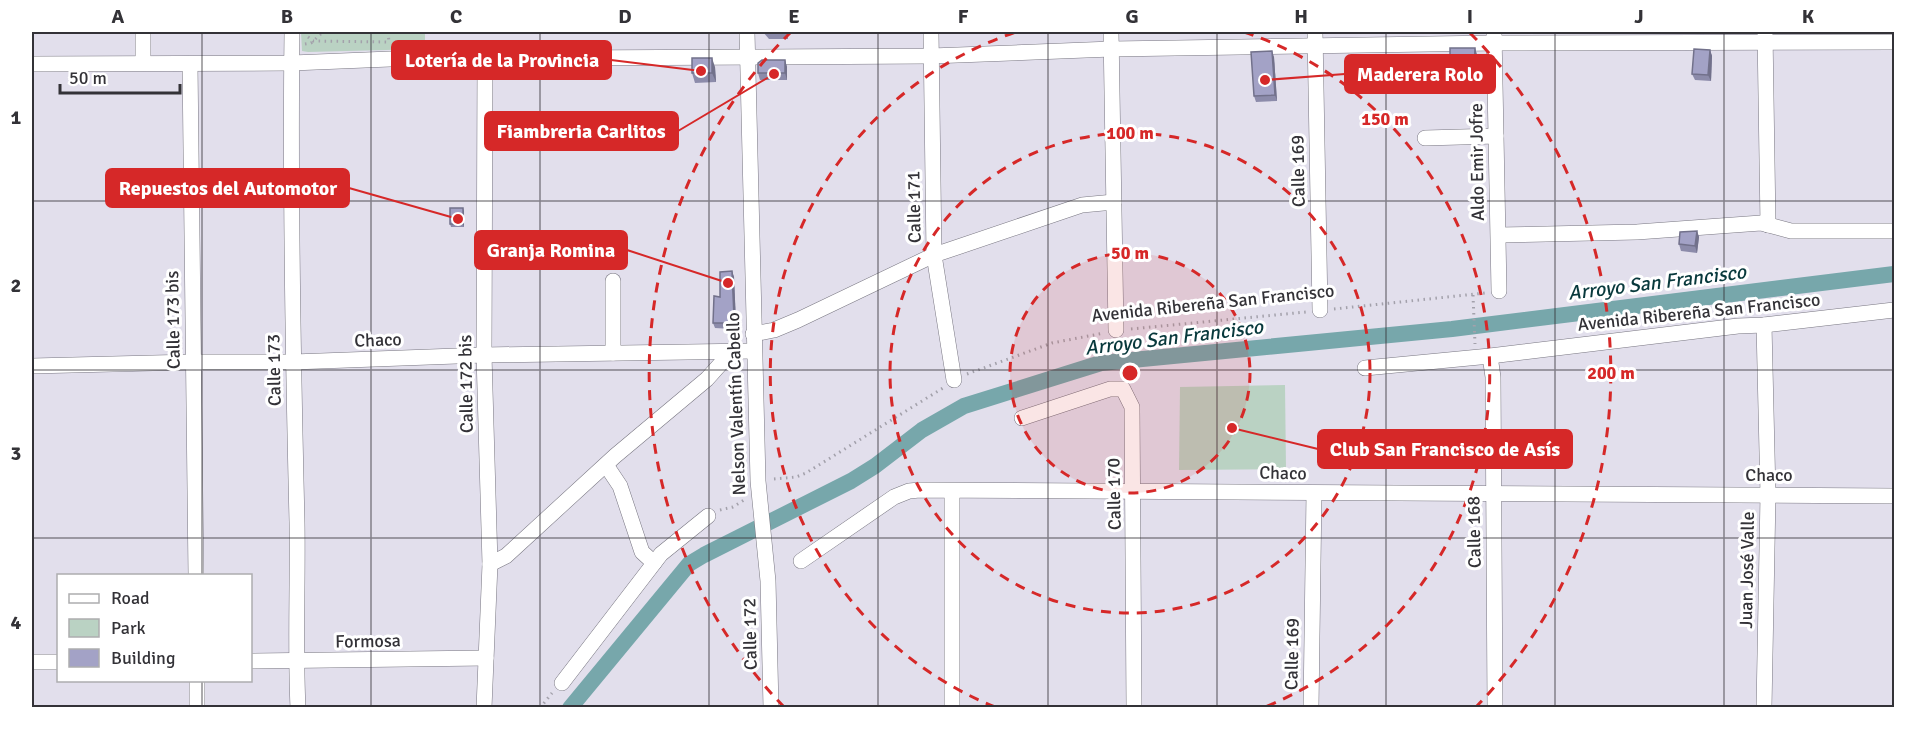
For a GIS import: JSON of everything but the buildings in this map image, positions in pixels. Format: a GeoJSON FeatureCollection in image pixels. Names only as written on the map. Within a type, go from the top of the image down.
{"type":"FeatureCollection","features":[{"type":"Feature","properties":{"kind":"street"},"geometry":{"type":"LineString","coordinates":[[143,32],[143,63]]}},
{"type":"Feature","properties":{"kind":"street","name":"Calle 173"},"geometry":{"type":"LineString","coordinates":[[292,32],[293,362],[298,568],[296,662],[298,708]]}},
{"type":"Feature","properties":{"kind":"street","name":"Nelson Valentín Cabello"},"geometry":{"type":"LineString","coordinates":[[747,32],[753,351],[759,500],[765,559]]}},
{"type":"Feature","properties":{"kind":"street","name":"Calle 171"},"geometry":{"type":"LineString","coordinates":[[931,32],[934,255],[954,380]]}},
{"type":"Feature","properties":{"kind":"street"},"geometry":{"type":"LineString","coordinates":[[1112,32],[1116,330]]}},
{"type":"Feature","properties":{"kind":"street","name":"Aldo Emir Jofre"},"geometry":{"type":"LineString","coordinates":[[1494,37],[1499,291]]}},
{"type":"Feature","properties":{"kind":"street"},"geometry":{"type":"LineString","coordinates":[[32,64],[292,63],[390,59],[931,56],[1315,38],[1765,37],[1894,42]]}},
{"type":"Feature","properties":{"kind":"street"},"geometry":{"type":"LineString","coordinates":[[1765,37],[1768,225]]}},
{"type":"Feature","properties":{"kind":"street","name":"Calle 169"},"geometry":{"type":"LineString","coordinates":[[1315,38],[1320,310]]}},
{"type":"Feature","properties":{"kind":"street","name":"Calle 172 bis"},"geometry":{"type":"LineString","coordinates":[[484,708],[490,564],[484,356],[485,59]]}},
{"type":"Feature","properties":{"kind":"street","name":"Calle 173 bis"},"geometry":{"type":"LineString","coordinates":[[190,64],[196,574]]}},
{"type":"Feature","properties":{"kind":"street"},"geometry":{"type":"LineString","coordinates":[[1425,138],[1496,136]]}},
{"type":"Feature","properties":{"kind":"street"},"geometry":{"type":"LineString","coordinates":[[753,334],[774,330],[798,320],[934,255],[1082,205],[1114,202]]}},
{"type":"Feature","properties":{"kind":"street"},"geometry":{"type":"LineString","coordinates":[[1498,235],[1637,232],[1761,223],[1791,231],[1894,231]]}},
{"type":"Feature","properties":{"kind":"street"},"geometry":{"type":"LineString","coordinates":[[613,281],[613,353]]}},
{"type":"Feature","properties":{"kind":"street","name":"Avenida Ribereña San Francisco"},"geometry":{"type":"LineString","coordinates":[[1365,368],[1894,310]]}},
{"type":"Feature","properties":{"kind":"street","name":"Juan José Valle"},"geometry":{"type":"LineString","coordinates":[[1764,325],[1768,495],[1764,708]]}},
{"type":"Feature","properties":{"kind":"street","name":"Chaco"},"geometry":{"type":"LineString","coordinates":[[32,366],[753,351]]}},
{"type":"Feature","properties":{"kind":"street"},"geometry":{"type":"LineString","coordinates":[[490,564],[506,556],[606,465],[707,379],[724,360],[725,352]]}},
{"type":"Feature","properties":{"kind":"street","name":"Calle 168"},"geometry":{"type":"LineString","coordinates":[[1490,356],[1493,377],[1495,708]]}},
{"type":"Feature","properties":{"kind":"street","name":"Calle 170"},"geometry":{"type":"LineString","coordinates":[[1022,418],[1110,389],[1123,389],[1130,399],[1134,491],[1134,708]]}},
{"type":"Feature","properties":{"kind":"street"},"geometry":{"type":"LineString","coordinates":[[606,465],[620,486],[642,552],[654,563]]}},
{"type":"Feature","properties":{"kind":"street","name":"Chaco"},"geometry":{"type":"LineString","coordinates":[[801,561],[901,493],[920,490],[1894,496]]}},
{"type":"Feature","properties":{"kind":"street"},"geometry":{"type":"LineString","coordinates":[[952,491],[952,708]]}},
{"type":"Feature","properties":{"kind":"street","name":"Calle 169"},"geometry":{"type":"LineString","coordinates":[[1311,708],[1314,493]]}},
{"type":"Feature","properties":{"kind":"street"},"geometry":{"type":"LineString","coordinates":[[562,682],[661,554],[708,516]]}},
{"type":"Feature","properties":{"kind":"street","name":"Calle 172"},"geometry":{"type":"LineString","coordinates":[[765,559],[770,625],[771,708]]}},
{"type":"Feature","properties":{"kind":"street","name":"Formosa"},"geometry":{"type":"LineString","coordinates":[[252,661],[486,658]]}},
{"type":"Feature","properties":{"kind":"street"},"geometry":{"type":"LineString","coordinates":[[32,662],[57,662]]}},
{"type":"Feature","properties":{"kind":"street"},"geometry":{"type":"LineString","coordinates":[[197,682],[197,708]]}},
{"type":"Feature","properties":{"kind":"path"},"geometry":{"type":"LineString","coordinates":[[308,32],[308,37],[313,41],[389,42],[388,32]]}},
{"type":"Feature","properties":{"kind":"path","name":"Avenida Ribereña San Francisco"},"geometry":{"type":"LineString","coordinates":[[758,481],[796,477],[806,473],[969,372],[1052,343],[1116,330],[1499,291]]}},
{"type":"Feature","properties":{"kind":"path"},"geometry":{"type":"LineString","coordinates":[[1473,295],[1475,346]]}},
{"type":"Feature","properties":{"kind":"path"},"geometry":{"type":"LineString","coordinates":[[708,516],[746,499],[745,482],[758,481]]}},
{"type":"Feature","properties":{"kind":"green space"},"geometry":{"type":"Polygon","coordinates":[[[301,32],[425,32],[425,49],[308,52],[302,51],[301,32]]]}},
{"type":"Feature","properties":{"kind":"green space"},"geometry":{"type":"Polygon","coordinates":[[[1285,385],[1286,469],[1179,470],[1180,387],[1285,385]]]}},
{"type":"Feature","properties":{"kind":"waterway","name":"Arroyo San Francisco"},"geometry":{"type":"LineString","coordinates":[[570,708],[689,564],[851,481],[875,466],[922,430],[964,406],[1101,363],[1452,329],[1894,274]]}},
{"type":"Feature","properties":{"kind":"place","name":"Lotería de la Provincia"},"geometry":{"type":"Point","coordinates":[701,71]}},
{"type":"Feature","properties":{"kind":"place","name":"Fiambreria Carlitos"},"geometry":{"type":"Point","coordinates":[774,74]}},
{"type":"Feature","properties":{"kind":"place","name":"Maderera Rolo"},"geometry":{"type":"Point","coordinates":[1265,80]}},
{"type":"Feature","properties":{"kind":"place","name":"Repuestos del Automotor"},"geometry":{"type":"Point","coordinates":[458,219]}},
{"type":"Feature","properties":{"kind":"place","name":"Granja Romina"},"geometry":{"type":"Point","coordinates":[728,283]}},
{"type":"Feature","properties":{"kind":"place","name":"Club San Francisco de Asís"},"geometry":{"type":"Point","coordinates":[1232,428]}}]}
